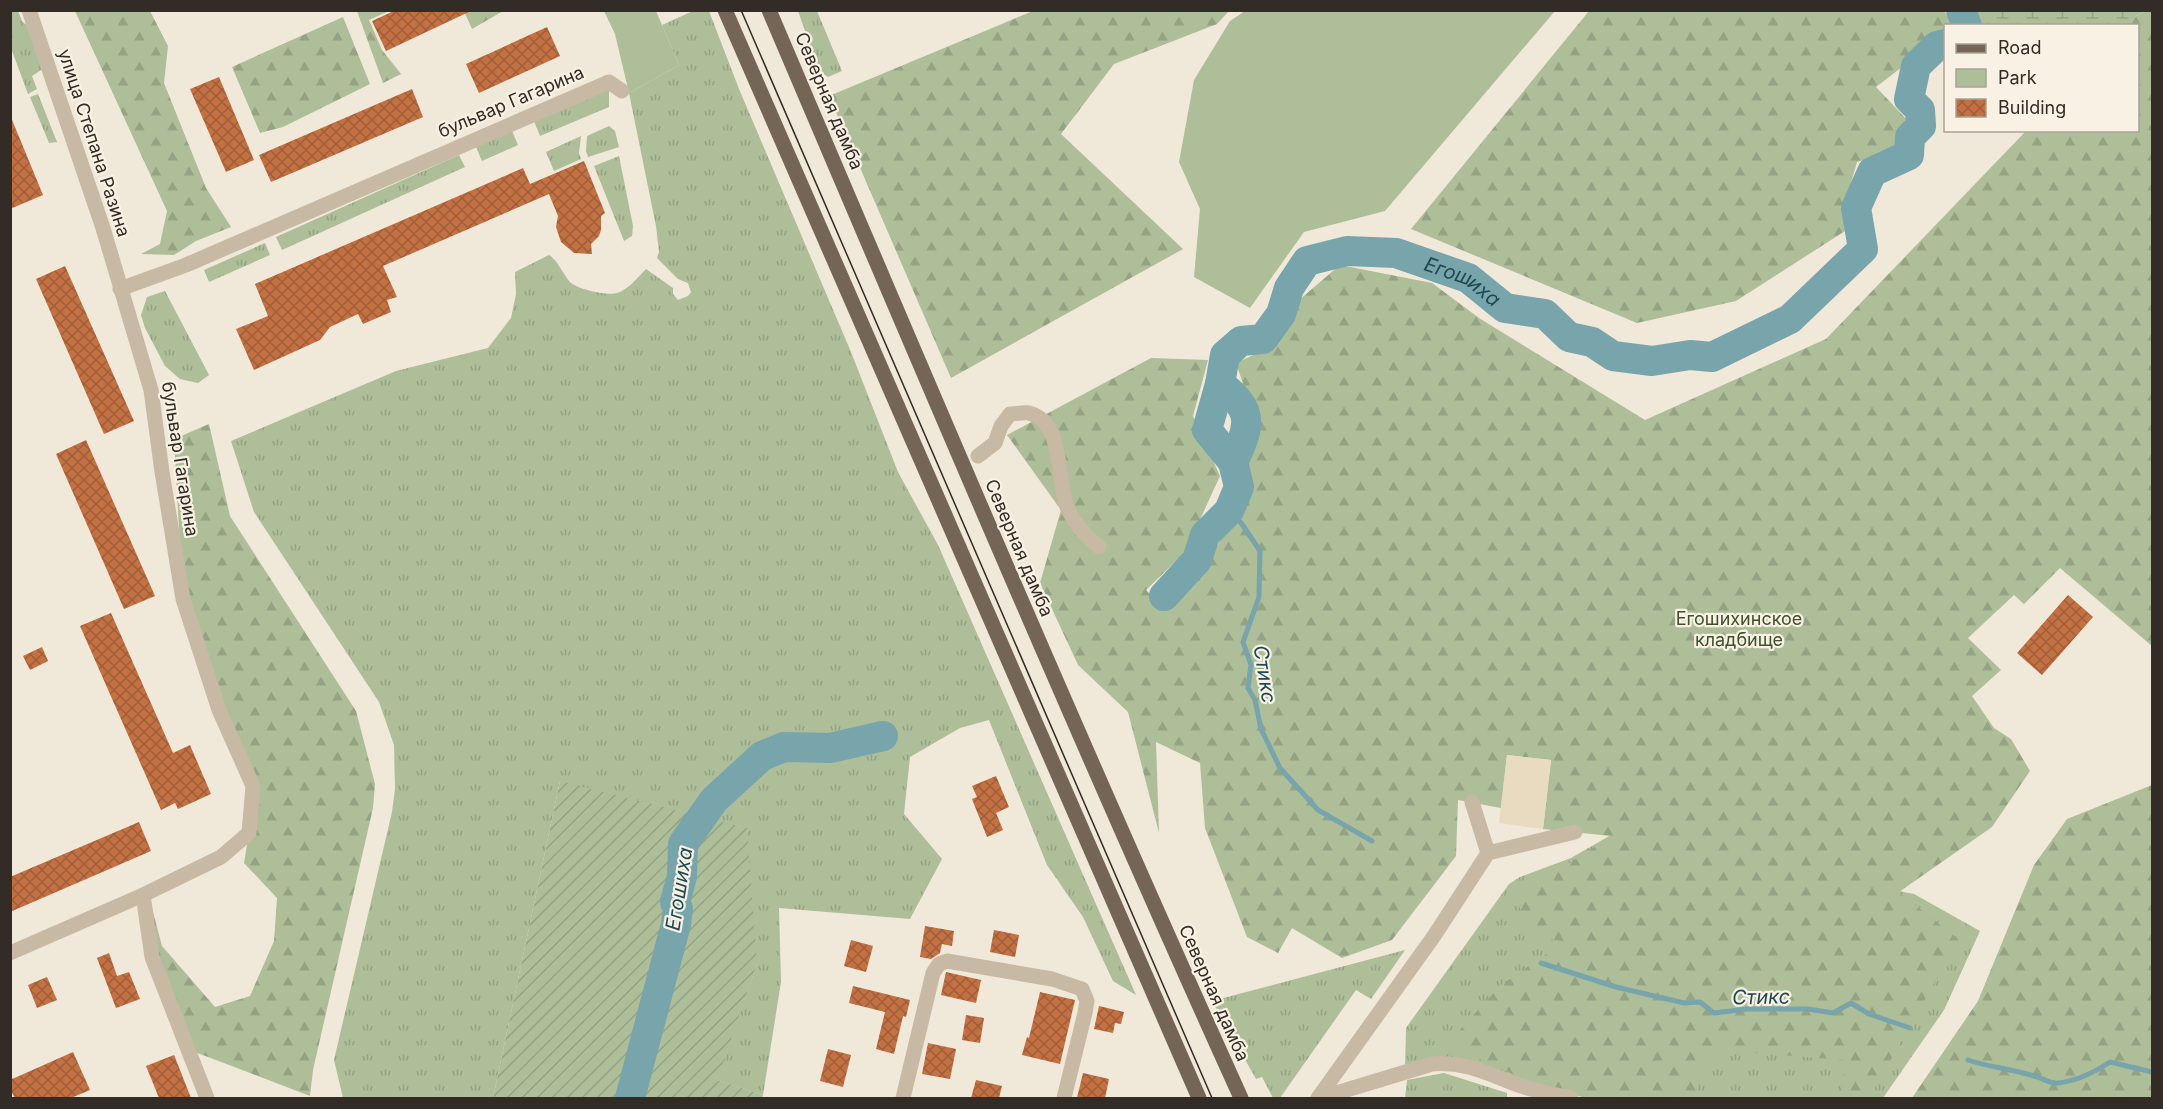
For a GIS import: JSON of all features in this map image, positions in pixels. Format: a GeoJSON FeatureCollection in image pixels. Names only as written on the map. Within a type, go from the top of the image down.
{"type":"FeatureCollection","features":[{"type":"Feature","properties":{"kind":"main road"},"geometry":{"type":"LineString","coordinates":[[725,10],[1199,1098]]}},
{"type":"Feature","properties":{"kind":"main road","name":"Северная дамба"},"geometry":{"type":"LineString","coordinates":[[769,10],[980,506],[1240,1098]]}},
{"type":"Feature","properties":{"kind":"street","name":"улица Степана Разина"},"geometry":{"type":"LineString","coordinates":[[29,10],[103,228],[120,289]]}},
{"type":"Feature","properties":{"kind":"street","name":"бульвар Гагарина"},"geometry":{"type":"LineString","coordinates":[[10,953],[143,895],[221,857],[249,833],[253,786],[219,710],[183,599],[151,390],[120,289],[186,264],[609,82],[622,91]]}},
{"type":"Feature","properties":{"kind":"street"},"geometry":{"type":"LineString","coordinates":[[978,456],[995,443],[1001,426],[1010,414],[1029,413],[1047,424],[1056,447],[1066,506],[1079,529],[1099,547]]}},
{"type":"Feature","properties":{"kind":"street"},"geometry":{"type":"LineString","coordinates":[[1472,802],[1488,853]]}},
{"type":"Feature","properties":{"kind":"street"},"geometry":{"type":"LineString","coordinates":[[1319,1098],[1434,936],[1488,853],[1575,832]]}},
{"type":"Feature","properties":{"kind":"street"},"geometry":{"type":"LineString","coordinates":[[143,895],[152,957],[207,1098]]}},
{"type":"Feature","properties":{"kind":"street"},"geometry":{"type":"LineString","coordinates":[[903,1098],[933,973],[939,964],[947,961],[1052,979],[1082,989],[1087,1001],[1064,1098]]}},
{"type":"Feature","properties":{"kind":"street"},"geometry":{"type":"LineString","coordinates":[[1319,1098],[1432,1064],[1450,1062],[1470,1066],[1524,1087],[1571,1098]]}},
{"type":"Feature","properties":{"kind":"green space"},"geometry":{"type":"Polygon","coordinates":[[[11,11],[18,11],[22,21],[29,28],[44,68],[32,76],[37,89],[28,94],[11,48],[11,11]]]}},
{"type":"Feature","properties":{"kind":"green space"},"geometry":{"type":"Polygon","coordinates":[[[75,11],[150,11],[168,46],[164,83],[206,188],[231,227],[196,241],[174,255],[141,254],[160,244],[167,211],[75,11]]]}},
{"type":"Feature","properties":{"kind":"green space"},"geometry":{"type":"Polygon","coordinates":[[[357,11],[389,11],[369,20],[382,50],[401,74],[383,83],[357,11]]]}},
{"type":"Feature","properties":{"kind":"green space"},"geometry":{"type":"Polygon","coordinates":[[[464,11],[503,11],[472,29],[464,11]]]}},
{"type":"Feature","properties":{"kind":"green space"},"geometry":{"type":"Polygon","coordinates":[[[604,11],[656,11],[679,65],[629,93],[615,34],[604,11]]]}},
{"type":"Feature","properties":{"kind":"green space"},"geometry":{"type":"Polygon","coordinates":[[[693,11],[709,11],[739,89],[851,352],[898,472],[938,545],[1136,995],[1113,981],[1083,917],[1047,865],[989,720],[960,728],[910,757],[904,814],[942,859],[910,919],[779,908],[781,982],[763,1095],[716,1080],[757,964],[560,781],[493,1098],[343,1098],[334,1060],[392,812],[395,789],[394,745],[379,702],[254,512],[231,441],[396,371],[488,348],[511,318],[516,294],[515,272],[549,255],[572,284],[584,289],[606,294],[617,293],[629,286],[646,269],[673,288],[673,294],[678,300],[688,296],[691,292],[688,283],[678,279],[657,258],[659,252],[656,226],[629,93],[679,65],[662,25],[693,11]]]}},
{"type":"Feature","properties":{"kind":"green space"},"geometry":{"type":"Polygon","coordinates":[[[798,11],[817,11],[842,71],[828,77],[819,71],[798,11]]]}},
{"type":"Feature","properties":{"kind":"green space"},"geometry":{"type":"Polygon","coordinates":[[[1033,11],[1229,11],[1217,24],[1114,64],[1061,134],[1183,249],[951,378],[829,96],[1033,11]]]}},
{"type":"Feature","properties":{"kind":"green space"},"geometry":{"type":"Polygon","coordinates":[[[1245,11],[1555,11],[1385,211],[1304,232],[1250,308],[1194,277],[1200,209],[1179,162],[1194,80],[1230,21],[1245,11]]]}},
{"type":"Feature","properties":{"kind":"green space"},"geometry":{"type":"Polygon","coordinates":[[[1589,11],[1944,11],[1954,24],[1944,24],[1944,35],[1876,87],[1911,124],[1899,149],[1857,162],[1843,211],[1845,231],[1736,301],[1637,323],[1411,229],[1589,11]]]}},
{"type":"Feature","properties":{"kind":"green space"},"geometry":{"type":"Polygon","coordinates":[[[1970,11],[2146,11],[2136,16],[2129,24],[1979,24],[1970,11]]]}},
{"type":"Feature","properties":{"kind":"green space","name":"Егошихинское кладбище"},"geometry":{"type":"Polygon","coordinates":[[[2152,11],[2152,646],[2060,568],[2024,604],[2014,595],[1968,638],[2001,670],[1972,696],[1994,728],[2011,739],[2030,771],[1992,827],[1899,892],[1959,940],[1869,1098],[1842,1098],[1844,1060],[1719,1050],[1693,1075],[1699,1098],[1595,1098],[1546,1089],[1447,1044],[1501,985],[1564,942],[1538,936],[1514,899],[1611,836],[1543,829],[1551,760],[1507,755],[1501,808],[1458,800],[1456,856],[1392,940],[1342,958],[1292,928],[1278,953],[1247,937],[1205,828],[1200,763],[1156,742],[1159,833],[1128,712],[1078,665],[1040,583],[1061,510],[1007,435],[1151,358],[1208,360],[1193,416],[1220,476],[1185,552],[1146,590],[1164,609],[1197,577],[1237,514],[1246,486],[1245,453],[1253,431],[1250,404],[1236,363],[1277,344],[1292,306],[1340,265],[1432,283],[1479,318],[1645,420],[1826,339],[2025,132],[2139,132],[2139,24],[2128,24],[2136,16],[2152,11]]]}},
{"type":"Feature","properties":{"kind":"green space"},"geometry":{"type":"Polygon","coordinates":[[[343,17],[370,84],[283,127],[260,133],[232,67],[343,17]]]}},
{"type":"Feature","properties":{"kind":"green space"},"geometry":{"type":"Polygon","coordinates":[[[609,89],[609,107],[540,136],[534,121],[609,89]]]}},
{"type":"Feature","properties":{"kind":"green space"},"geometry":{"type":"Polygon","coordinates":[[[38,94],[57,142],[49,143],[30,97],[38,94]]]}},
{"type":"Feature","properties":{"kind":"green space"},"geometry":{"type":"Polygon","coordinates":[[[609,126],[615,131],[619,147],[588,157],[587,136],[609,126]]]}},
{"type":"Feature","properties":{"kind":"green space"},"geometry":{"type":"Polygon","coordinates":[[[512,131],[518,145],[482,161],[476,147],[512,131]]]}},
{"type":"Feature","properties":{"kind":"green space"},"geometry":{"type":"Polygon","coordinates":[[[581,136],[579,153],[581,159],[554,171],[546,152],[581,136]]]}},
{"type":"Feature","properties":{"kind":"green space"},"geometry":{"type":"Polygon","coordinates":[[[459,155],[465,167],[282,250],[276,237],[459,155]]]}},
{"type":"Feature","properties":{"kind":"green space"},"geometry":{"type":"Polygon","coordinates":[[[619,156],[633,226],[632,236],[624,241],[594,166],[619,156]]]}},
{"type":"Feature","properties":{"kind":"green space"},"geometry":{"type":"Polygon","coordinates":[[[265,243],[270,255],[209,282],[204,270],[265,243]]]}},
{"type":"Feature","properties":{"kind":"green space"},"geometry":{"type":"Polygon","coordinates":[[[165,291],[209,375],[198,383],[180,379],[165,366],[145,328],[141,315],[147,297],[165,291]]]}},
{"type":"Feature","properties":{"kind":"green space"},"geometry":{"type":"Polygon","coordinates":[[[209,424],[230,516],[356,711],[375,784],[373,808],[313,1070],[310,1096],[187,1049],[152,957],[149,897],[162,946],[215,1007],[250,996],[274,941],[277,898],[244,863],[253,786],[183,599],[174,439],[209,424]]]}},
{"type":"Feature","properties":{"kind":"green space"},"geometry":{"type":"Polygon","coordinates":[[[560,781],[747,828],[757,964],[717,1080],[763,1095],[762,1098],[493,1098],[560,781]]]}},
{"type":"Feature","properties":{"kind":"green space"},"geometry":{"type":"Polygon","coordinates":[[[2152,785],[2152,1098],[1912,1098],[1978,1001],[2034,865],[2067,819],[2152,785]]]}},
{"type":"Feature","properties":{"kind":"green space"},"geometry":{"type":"Polygon","coordinates":[[[1611,835],[1914,894],[1980,931],[1944,1010],[1883,1098],[1587,1098],[1546,1089],[1461,1059],[1405,1068],[1406,1028],[1509,884],[1520,877],[1571,858],[1611,835]]]}},
{"type":"Feature","properties":{"kind":"green space"},"geometry":{"type":"Polygon","coordinates":[[[1405,950],[1371,999],[1356,990],[1280,1098],[1273,1098],[1262,1077],[1256,1079],[1212,1001],[1405,950]]]}},
{"type":"Feature","properties":{"kind":"green space"},"geometry":{"type":"Polygon","coordinates":[[[1444,1073],[1507,1093],[1507,1098],[1405,1098],[1407,1080],[1444,1073]]]}},
{"type":"Feature","properties":{"kind":"shaded area"},"geometry":{"type":"Polygon","coordinates":[[[1507,755],[1551,760],[1543,829],[1499,823],[1507,755]]]}},
{"type":"Feature","properties":{"kind":"building"},"geometry":{"type":"Polygon","coordinates":[[[396,10],[473,10],[386,51],[372,21],[396,10]]]}},
{"type":"Feature","properties":{"kind":"building"},"geometry":{"type":"Polygon","coordinates":[[[547,27],[560,56],[479,93],[466,64],[547,27]]]}},
{"type":"Feature","properties":{"kind":"building"},"geometry":{"type":"Polygon","coordinates":[[[219,77],[254,160],[226,172],[190,89],[219,77]]]}},
{"type":"Feature","properties":{"kind":"building"},"geometry":{"type":"Polygon","coordinates":[[[412,89],[423,117],[271,182],[259,155],[412,89]]]}},
{"type":"Feature","properties":{"kind":"building"},"geometry":{"type":"Polygon","coordinates":[[[10,115],[43,195],[10,209],[10,115]]]}},
{"type":"Feature","properties":{"kind":"building"},"geometry":{"type":"Polygon","coordinates":[[[584,161],[605,213],[601,216],[599,236],[591,244],[592,254],[574,253],[561,242],[556,227],[558,216],[549,194],[383,266],[397,297],[387,300],[391,312],[363,324],[358,314],[330,327],[320,340],[254,370],[236,329],[268,316],[255,284],[523,168],[530,184],[584,161]]]}},
{"type":"Feature","properties":{"kind":"building"},"geometry":{"type":"Polygon","coordinates":[[[65,266],[134,421],[104,434],[36,279],[65,266]]]}},
{"type":"Feature","properties":{"kind":"building"},"geometry":{"type":"Polygon","coordinates":[[[86,440],[155,596],[124,609],[56,454],[86,440]]]}},
{"type":"Feature","properties":{"kind":"building"},"geometry":{"type":"Polygon","coordinates":[[[2068,595],[2093,617],[2042,675],[2017,653],[2068,595]]]}},
{"type":"Feature","properties":{"kind":"building"},"geometry":{"type":"Polygon","coordinates":[[[111,613],[173,753],[190,745],[211,794],[178,809],[175,803],[161,810],[80,626],[111,613]]]}},
{"type":"Feature","properties":{"kind":"building"},"geometry":{"type":"Polygon","coordinates":[[[42,647],[48,661],[30,670],[23,656],[42,647]]]}},
{"type":"Feature","properties":{"kind":"building"},"geometry":{"type":"Polygon","coordinates":[[[996,776],[1009,807],[996,813],[1003,830],[987,837],[972,799],[977,797],[972,786],[996,776]]]}},
{"type":"Feature","properties":{"kind":"building"},"geometry":{"type":"Polygon","coordinates":[[[139,822],[151,851],[10,912],[10,877],[139,822]]]}},
{"type":"Feature","properties":{"kind":"building"},"geometry":{"type":"Polygon","coordinates":[[[925,926],[954,931],[952,946],[942,944],[940,953],[931,959],[920,957],[925,926]]]}},
{"type":"Feature","properties":{"kind":"building"},"geometry":{"type":"Polygon","coordinates":[[[994,930],[1019,935],[1015,957],[990,952],[994,930]]]}},
{"type":"Feature","properties":{"kind":"building"},"geometry":{"type":"Polygon","coordinates":[[[851,940],[873,946],[866,972],[844,966],[851,940]]]}},
{"type":"Feature","properties":{"kind":"building"},"geometry":{"type":"Polygon","coordinates":[[[109,953],[117,976],[129,972],[140,999],[116,1008],[97,958],[109,953]]]}},
{"type":"Feature","properties":{"kind":"building"},"geometry":{"type":"Polygon","coordinates":[[[946,972],[981,980],[976,1003],[941,995],[946,972]]]}},
{"type":"Feature","properties":{"kind":"building"},"geometry":{"type":"Polygon","coordinates":[[[47,977],[57,1000],[37,1008],[28,985],[47,977]]]}},
{"type":"Feature","properties":{"kind":"building"},"geometry":{"type":"Polygon","coordinates":[[[853,986],[910,1000],[906,1017],[903,1016],[894,1054],[876,1049],[885,1012],[849,1003],[853,986]]]}},
{"type":"Feature","properties":{"kind":"building"},"geometry":{"type":"Polygon","coordinates":[[[1040,992],[1075,1000],[1060,1064],[1022,1055],[1027,1037],[1029,1038],[1040,992]]]}},
{"type":"Feature","properties":{"kind":"building"},"geometry":{"type":"Polygon","coordinates":[[[1099,1006],[1124,1012],[1121,1024],[1115,1023],[1113,1033],[1094,1029],[1099,1006]]]}},
{"type":"Feature","properties":{"kind":"building"},"geometry":{"type":"Polygon","coordinates":[[[966,1015],[984,1018],[980,1043],[962,1040],[966,1015]]]}},
{"type":"Feature","properties":{"kind":"building"},"geometry":{"type":"Polygon","coordinates":[[[928,1043],[956,1049],[950,1079],[922,1074],[928,1043]]]}},
{"type":"Feature","properties":{"kind":"building"},"geometry":{"type":"Polygon","coordinates":[[[828,1049],[851,1055],[843,1087],[820,1081],[828,1049]]]}},
{"type":"Feature","properties":{"kind":"building"},"geometry":{"type":"Polygon","coordinates":[[[73,1052],[90,1090],[71,1098],[15,1098],[10,1089],[10,1080],[73,1052]]]}},
{"type":"Feature","properties":{"kind":"building"},"geometry":{"type":"Polygon","coordinates":[[[174,1055],[191,1098],[159,1098],[146,1066],[174,1055]]]}},
{"type":"Feature","properties":{"kind":"building"},"geometry":{"type":"Polygon","coordinates":[[[1083,1073],[1109,1079],[1105,1098],[1077,1098],[1083,1073]]]}},
{"type":"Feature","properties":{"kind":"building"},"geometry":{"type":"Polygon","coordinates":[[[976,1080],[1002,1086],[999,1098],[971,1098],[976,1080]]]}},
{"type":"Feature","properties":{"kind":"waterway","name":"Егошиха"},"geometry":{"type":"LineString","coordinates":[[1961,10],[1966,24]]}},
{"type":"Feature","properties":{"kind":"waterway","name":"Егошиха"},"geometry":{"type":"LineString","coordinates":[[1164,596],[1197,560],[1205,535],[1229,511],[1239,487],[1233,462],[1207,430],[1220,384],[1225,355],[1241,341],[1263,339],[1281,314],[1289,288],[1307,261],[1347,251],[1396,253],[1468,278],[1505,308],[1545,314],[1569,337],[1592,342],[1613,356],[1652,361],[1690,355],[1712,357],[1790,319],[1863,249],[1856,208],[1872,172],[1909,155],[1910,137],[1921,126],[1920,110],[1909,99],[1916,66],[1937,46],[1944,44]]}},
{"type":"Feature","properties":{"kind":"waterway"},"geometry":{"type":"LineString","coordinates":[[1220,384],[1239,402],[1246,419],[1243,438],[1233,462]]}},
{"type":"Feature","properties":{"kind":"waterway","name":"Стикс"},"geometry":{"type":"LineString","coordinates":[[1229,511],[1242,524],[1260,551],[1259,597],[1243,642],[1251,665],[1248,688],[1255,700],[1261,729],[1280,768],[1318,810],[1372,841]]}},
{"type":"Feature","properties":{"kind":"waterway","name":"Егошиха"},"geometry":{"type":"LineString","coordinates":[[630,1098],[676,924],[678,909],[675,902],[682,876],[683,844],[714,800],[762,756],[784,747],[830,748],[883,736]]}},
{"type":"Feature","properties":{"kind":"waterway","name":"Стикс"},"geometry":{"type":"LineString","coordinates":[[1541,963],[1616,987],[1684,1003],[1700,1002],[1714,1013],[1747,1009],[1808,1009],[1833,1013],[1851,1003],[1869,1014],[1910,1028]]}},
{"type":"Feature","properties":{"kind":"waterway","name":"Стикс"},"geometry":{"type":"LineString","coordinates":[[1968,1060],[2056,1083],[2085,1076],[2110,1062],[2152,1072]]}},
{"type":"Feature","properties":{"kind":"tram line"},"geometry":{"type":"LineString","coordinates":[[741,10],[1212,1098]]}}]}
